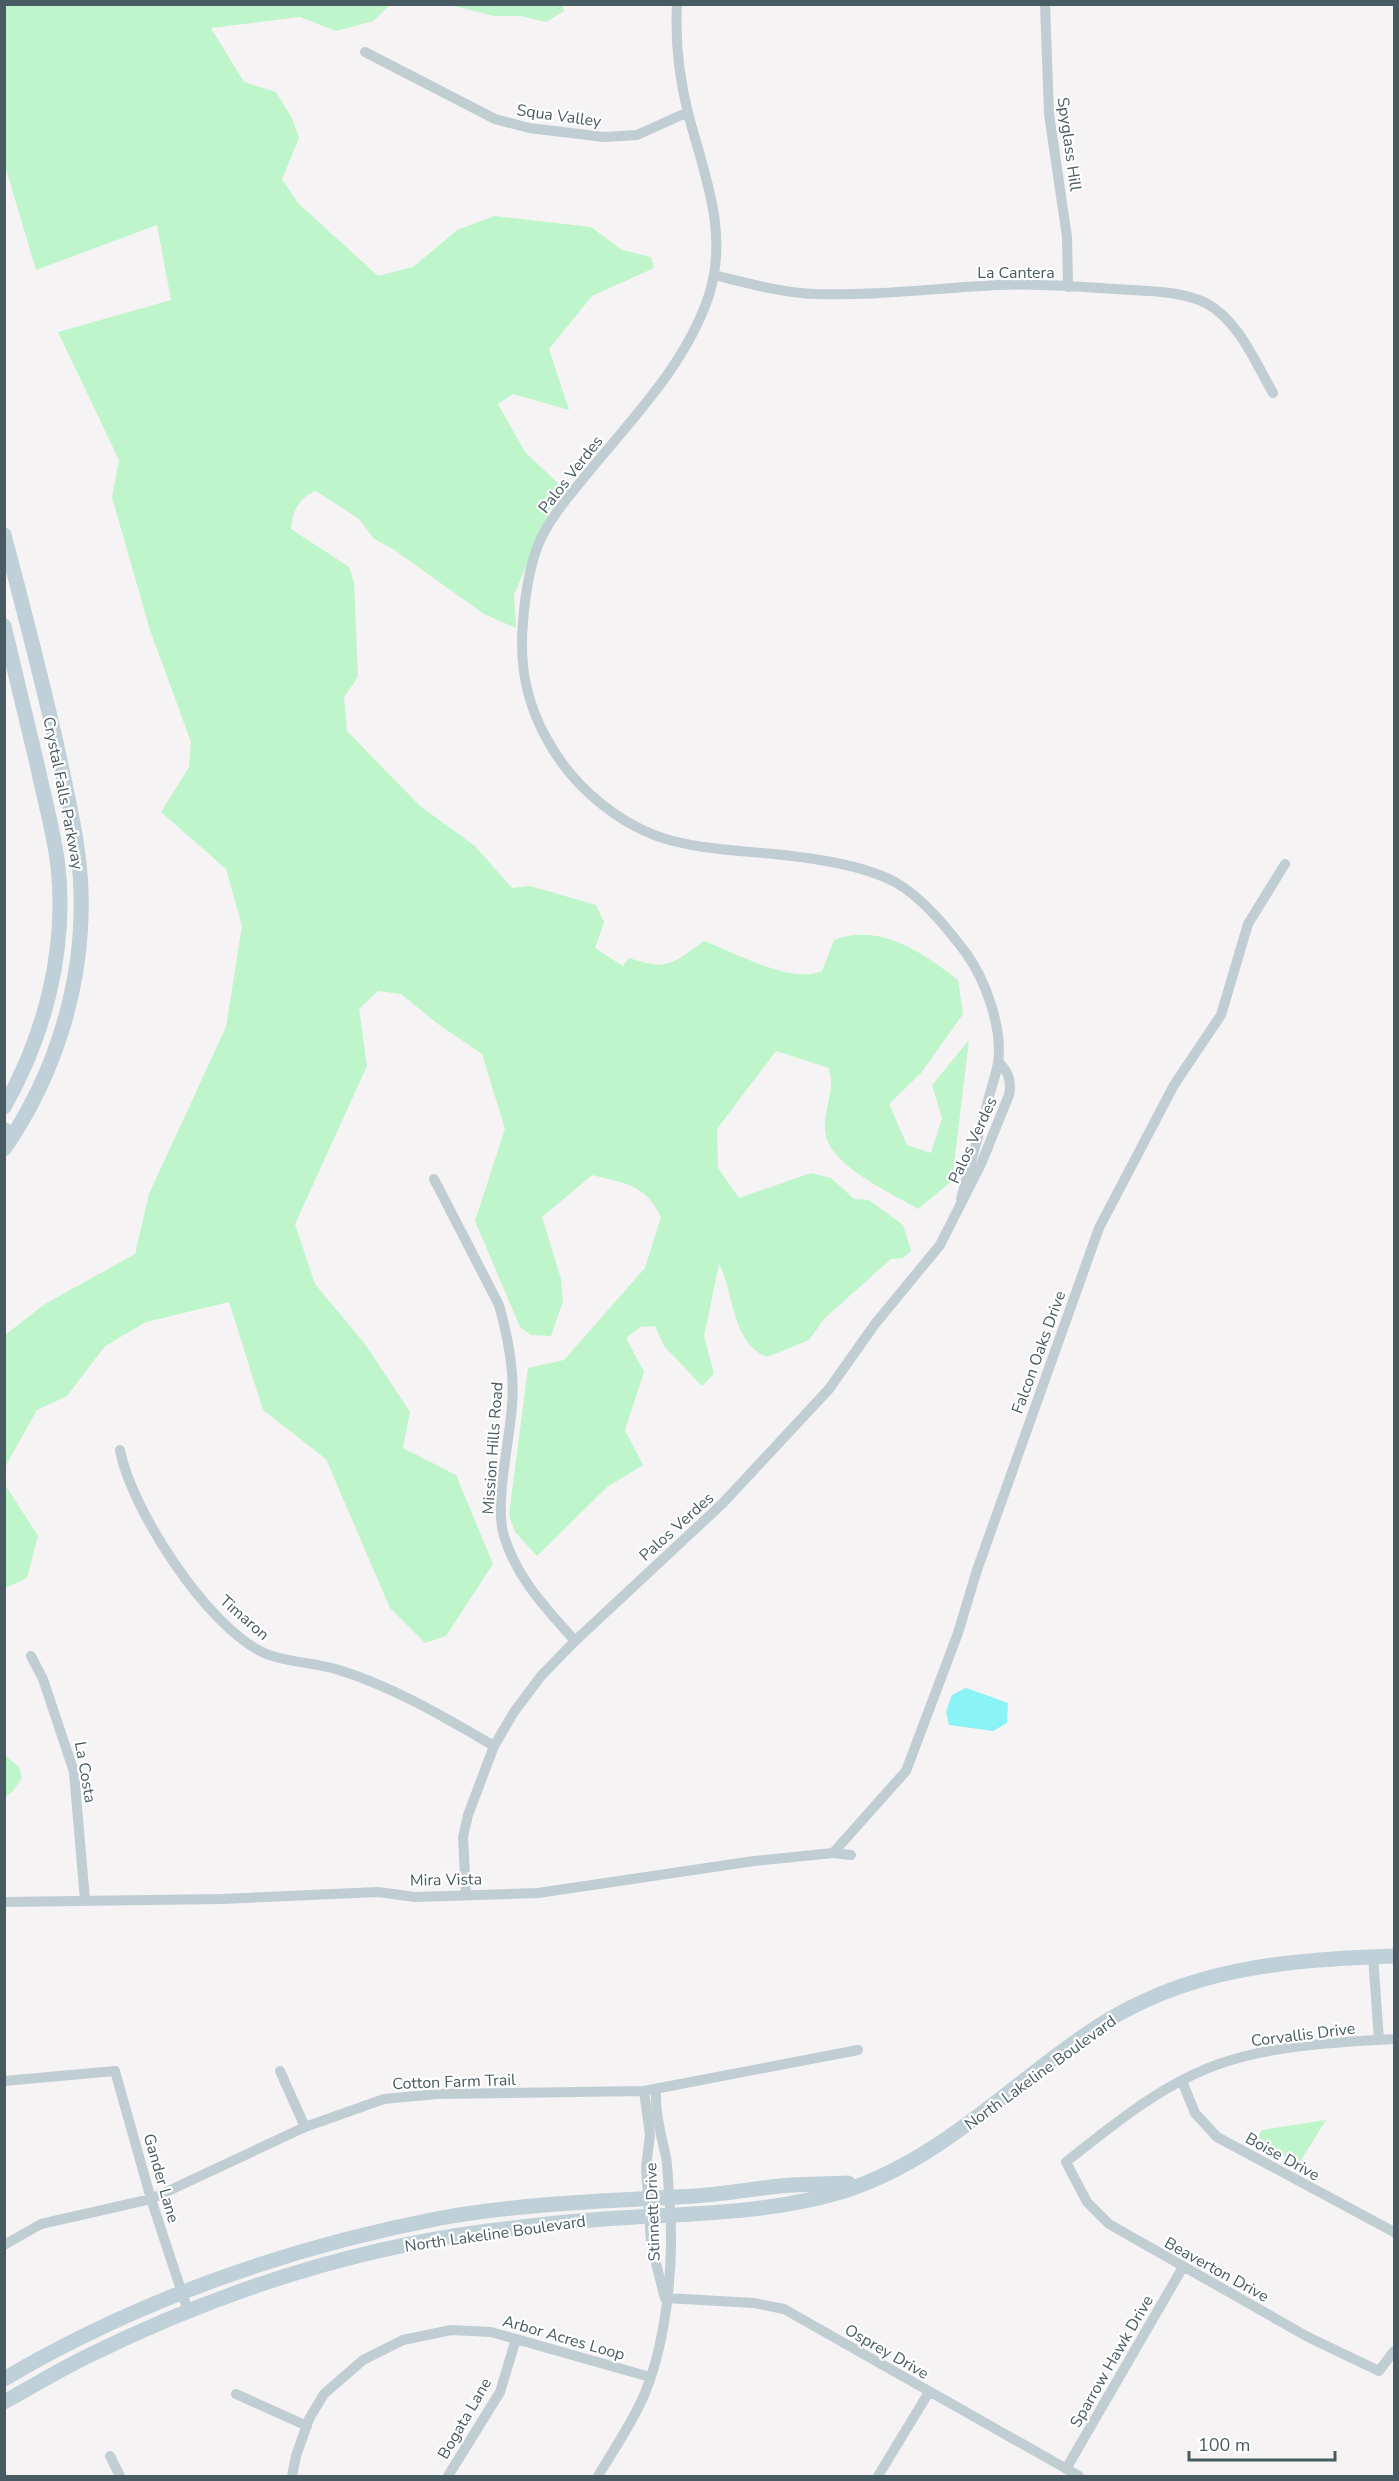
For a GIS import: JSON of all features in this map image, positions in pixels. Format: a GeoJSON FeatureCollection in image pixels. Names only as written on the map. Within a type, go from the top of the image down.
{"type":"FeatureCollection","features":[{"type":"Feature","properties":{"kind":"street","name":"Palos Verdes"},"geometry":{"type":"LineString","coordinates":[[677,4],[677,48],[688,112],[710,183],[716,215],[717,247],[714,275],[698,321],[670,369],[655,392],[565,501],[538,545],[524,603],[521,646],[529,699],[548,742],[578,781],[618,815],[645,830],[675,841],[777,853],[849,865],[882,876],[910,893],[951,933],[979,971],[991,1007],[998,1060],[961,1199]]}},
{"type":"Feature","properties":{"kind":"street","name":"Spyglass Hill"},"geometry":{"type":"LineString","coordinates":[[1045,4],[1049,114],[1067,237],[1068,286]]}},
{"type":"Feature","properties":{"kind":"street","name":"Squa Valley"},"geometry":{"type":"LineString","coordinates":[[365,52],[495,119],[529,128],[604,137],[638,135],[688,112]]}},
{"type":"Feature","properties":{"kind":"street","name":"La Cantera"},"geometry":{"type":"LineString","coordinates":[[714,275],[764,287],[815,294],[903,292],[1001,285],[1068,286],[1182,295],[1207,304],[1224,318],[1247,347],[1273,393]]}},
{"type":"Feature","properties":{"kind":"street","name":"Crystal Falls Parkway"},"geometry":{"type":"LineString","coordinates":[[4,535],[60,761],[75,836],[81,891],[80,943],[72,989],[58,1043],[44,1080],[10,1130],[4,1149]]}},
{"type":"Feature","properties":{"kind":"street","name":"Crystal Falls Parkway"},"geometry":{"type":"LineString","coordinates":[[4,626],[48,814],[58,868],[58,944],[47,1006],[25,1071],[4,1107]]}},
{"type":"Feature","properties":{"kind":"street","name":"Falcon Oaks Drive"},"geometry":{"type":"LineString","coordinates":[[833,1853],[906,1771],[958,1633],[981,1559],[1099,1228],[1174,1085],[1221,1015],[1248,924],[1285,864]]}},
{"type":"Feature","properties":{"kind":"street","name":"Palos Verdes"},"geometry":{"type":"LineString","coordinates":[[466,1894],[463,1837],[468,1815],[494,1746],[527,1694],[575,1641],[723,1503],[829,1389],[875,1324],[940,1245],[961,1199],[981,1164],[1009,1095],[1011,1083],[1007,1070],[998,1060]]}},
{"type":"Feature","properties":{"kind":"street","name":"Mission Hills Road"},"geometry":{"type":"LineString","coordinates":[[434,1179],[499,1305],[505,1327],[513,1402],[500,1512],[503,1534],[520,1574],[538,1599],[575,1641]]}},
{"type":"Feature","properties":{"kind":"street","name":"Timaron"},"geometry":{"type":"LineString","coordinates":[[120,1450],[125,1475],[173,1563],[204,1601],[245,1641],[265,1653],[318,1664],[359,1677],[423,1705],[494,1746]]}},
{"type":"Feature","properties":{"kind":"street","name":"La Costa"},"geometry":{"type":"LineString","coordinates":[[31,1656],[43,1679],[74,1772],[85,1900]]}},
{"type":"Feature","properties":{"kind":"street","name":"Mira Vista"},"geometry":{"type":"LineString","coordinates":[[4,1902],[222,1899],[378,1892],[415,1897],[538,1893],[754,1861],[833,1853],[850,1855]]}},
{"type":"Feature","properties":{"kind":"street"},"geometry":{"type":"LineString","coordinates":[[1373,1956],[1379,2040]]}},
{"type":"Feature","properties":{"kind":"street","name":"North Lakeline Boulevard"},"geometry":{"type":"LineString","coordinates":[[4,2402],[88,2355],[188,2311],[244,2289],[337,2262],[422,2242],[487,2231],[591,2220],[766,2208],[804,2202],[869,2181],[923,2155],[966,2126],[1092,2030],[1146,2000],[1232,1971],[1270,1963],[1394,1956]]}},
{"type":"Feature","properties":{"kind":"street"},"geometry":{"type":"LineString","coordinates":[[1394,1956],[1395,1963]]}},
{"type":"Feature","properties":{"kind":"street","name":"Corvallis Drive"},"geometry":{"type":"LineString","coordinates":[[1066,2162],[1126,2115],[1182,2081],[1217,2064],[1259,2052],[1395,2040]]}},
{"type":"Feature","properties":{"kind":"street","name":"Cotton Farm Trail"},"geometry":{"type":"LineString","coordinates":[[4,2245],[41,2224],[151,2199],[305,2127],[364,2105],[410,2095],[650,2090],[858,2050]]}},
{"type":"Feature","properties":{"kind":"street","name":"Gander Lane"},"geometry":{"type":"LineString","coordinates":[[4,2081],[115,2071],[151,2199],[188,2311]]}},
{"type":"Feature","properties":{"kind":"street"},"geometry":{"type":"LineString","coordinates":[[280,2071],[305,2127]]}},
{"type":"Feature","properties":{"kind":"street","name":"Boise Drive"},"geometry":{"type":"LineString","coordinates":[[1182,2081],[1195,2113],[1217,2138],[1395,2232]]}},
{"type":"Feature","properties":{"kind":"street","name":"Stinnett Drive"},"geometry":{"type":"LineString","coordinates":[[598,2476],[625,2432],[657,2357],[671,2258],[671,2216],[666,2158],[658,2132],[650,2090]]}},
{"type":"Feature","properties":{"kind":"street","name":"Stinnett Drive"},"geometry":{"type":"LineString","coordinates":[[650,2090],[650,2134],[646,2168],[647,2198],[651,2243],[665,2298]]}},
{"type":"Feature","properties":{"kind":"street","name":"Beaverton Drive"},"geometry":{"type":"LineString","coordinates":[[1066,2162],[1087,2202],[1109,2224],[1183,2267],[1308,2337],[1379,2372],[1395,2351]]}},
{"type":"Feature","properties":{"kind":"street","name":"North Lakeline Boulevard"},"geometry":{"type":"LineString","coordinates":[[4,2379],[113,2322],[182,2294],[298,2253],[443,2218],[559,2203],[727,2194],[781,2186],[869,2181]]}},
{"type":"Feature","properties":{"kind":"street","name":"Sparrow Hawk Drive"},"geometry":{"type":"LineString","coordinates":[[1066,2469],[1183,2267]]}},
{"type":"Feature","properties":{"kind":"street","name":"Osprey Drive"},"geometry":{"type":"LineString","coordinates":[[665,2298],[754,2303],[784,2309],[1079,2476]]}},
{"type":"Feature","properties":{"kind":"street","name":"Arbor Acres Loop"},"geometry":{"type":"LineString","coordinates":[[292,2476],[296,2456],[307,2426],[324,2394],[363,2360],[403,2340],[450,2330],[491,2332],[650,2377]]}},
{"type":"Feature","properties":{"kind":"street","name":"Bogata Lane"},"geometry":{"type":"LineString","coordinates":[[448,2476],[500,2392],[516,2339]]}},
{"type":"Feature","properties":{"kind":"street"},"geometry":{"type":"LineString","coordinates":[[878,2476],[929,2392]]}},
{"type":"Feature","properties":{"kind":"street"},"geometry":{"type":"LineString","coordinates":[[236,2394],[307,2426]]}},
{"type":"Feature","properties":{"kind":"street"},"geometry":{"type":"LineString","coordinates":[[110,2457],[120,2476]]}},
{"type":"Feature","properties":{"kind":"green space"},"geometry":{"type":"Polygon","coordinates":[[[5,5],[390,5],[373,21],[336,31],[300,17],[211,28],[244,82],[276,92],[292,118],[299,138],[282,179],[298,203],[378,276],[413,267],[457,230],[494,216],[591,227],[622,250],[651,257],[654,268],[592,296],[549,349],[569,410],[513,394],[498,404],[525,452],[560,485],[514,595],[516,628],[484,614],[393,549],[374,539],[359,519],[316,491],[301,501],[293,517],[291,529],[349,567],[354,582],[358,677],[344,697],[347,731],[420,806],[475,846],[512,888],[530,886],[596,905],[604,922],[595,948],[623,966],[629,958],[653,964],[669,963],[704,941],[779,971],[810,974],[822,971],[834,940],[851,935],[868,935],[900,943],[916,951],[958,980],[963,1014],[921,1073],[889,1104],[907,1145],[931,1153],[942,1118],[932,1085],[969,1040],[952,1181],[918,1209],[852,1169],[831,1147],[825,1130],[831,1084],[829,1068],[776,1051],[717,1129],[718,1168],[739,1198],[811,1173],[831,1178],[854,1199],[869,1200],[903,1225],[911,1251],[903,1258],[891,1259],[824,1319],[809,1340],[767,1357],[755,1350],[740,1329],[719,1264],[704,1336],[714,1374],[702,1386],[664,1346],[655,1326],[640,1327],[626,1338],[644,1372],[625,1430],[643,1465],[607,1487],[537,1556],[515,1532],[509,1515],[528,1368],[564,1360],[645,1268],[661,1217],[655,1206],[641,1191],[624,1183],[592,1175],[542,1217],[561,1279],[563,1301],[551,1336],[531,1335],[520,1327],[475,1221],[505,1129],[482,1054],[438,1024],[401,994],[378,991],[359,1009],[367,1066],[295,1224],[315,1284],[365,1344],[410,1412],[403,1448],[456,1475],[493,1564],[446,1636],[425,1643],[390,1608],[326,1459],[263,1410],[229,1302],[146,1322],[105,1346],[67,1396],[37,1410],[5,1467],[5,1335],[45,1304],[135,1254],[149,1194],[226,1027],[242,926],[226,869],[161,812],[189,767],[191,742],[150,630],[112,497],[119,460],[58,332],[171,300],[157,225],[36,270],[5,166],[5,5]]]}},
{"type":"Feature","properties":{"kind":"green space"},"geometry":{"type":"Polygon","coordinates":[[[450,5],[562,5],[564,11],[546,22],[521,16],[494,16],[450,5]]]}},
{"type":"Feature","properties":{"kind":"green space"},"geometry":{"type":"Polygon","coordinates":[[[4,1483],[38,1536],[27,1578],[5,1588],[4,1483]]]}},
{"type":"Feature","properties":{"kind":"green space"},"geometry":{"type":"Polygon","coordinates":[[[5,1755],[19,1767],[22,1778],[13,1791],[5,1797],[5,1755]]]}},
{"type":"Feature","properties":{"kind":"green space"},"geometry":{"type":"Polygon","coordinates":[[[1326,2120],[1298,2165],[1256,2140],[1262,2130],[1326,2120]]]}},
{"type":"Feature","properties":{"kind":"water"},"geometry":{"type":"Polygon","coordinates":[[[966,1688],[1008,1703],[1007,1723],[993,1731],[949,1725],[946,1712],[952,1695],[966,1688]]]}}]}
